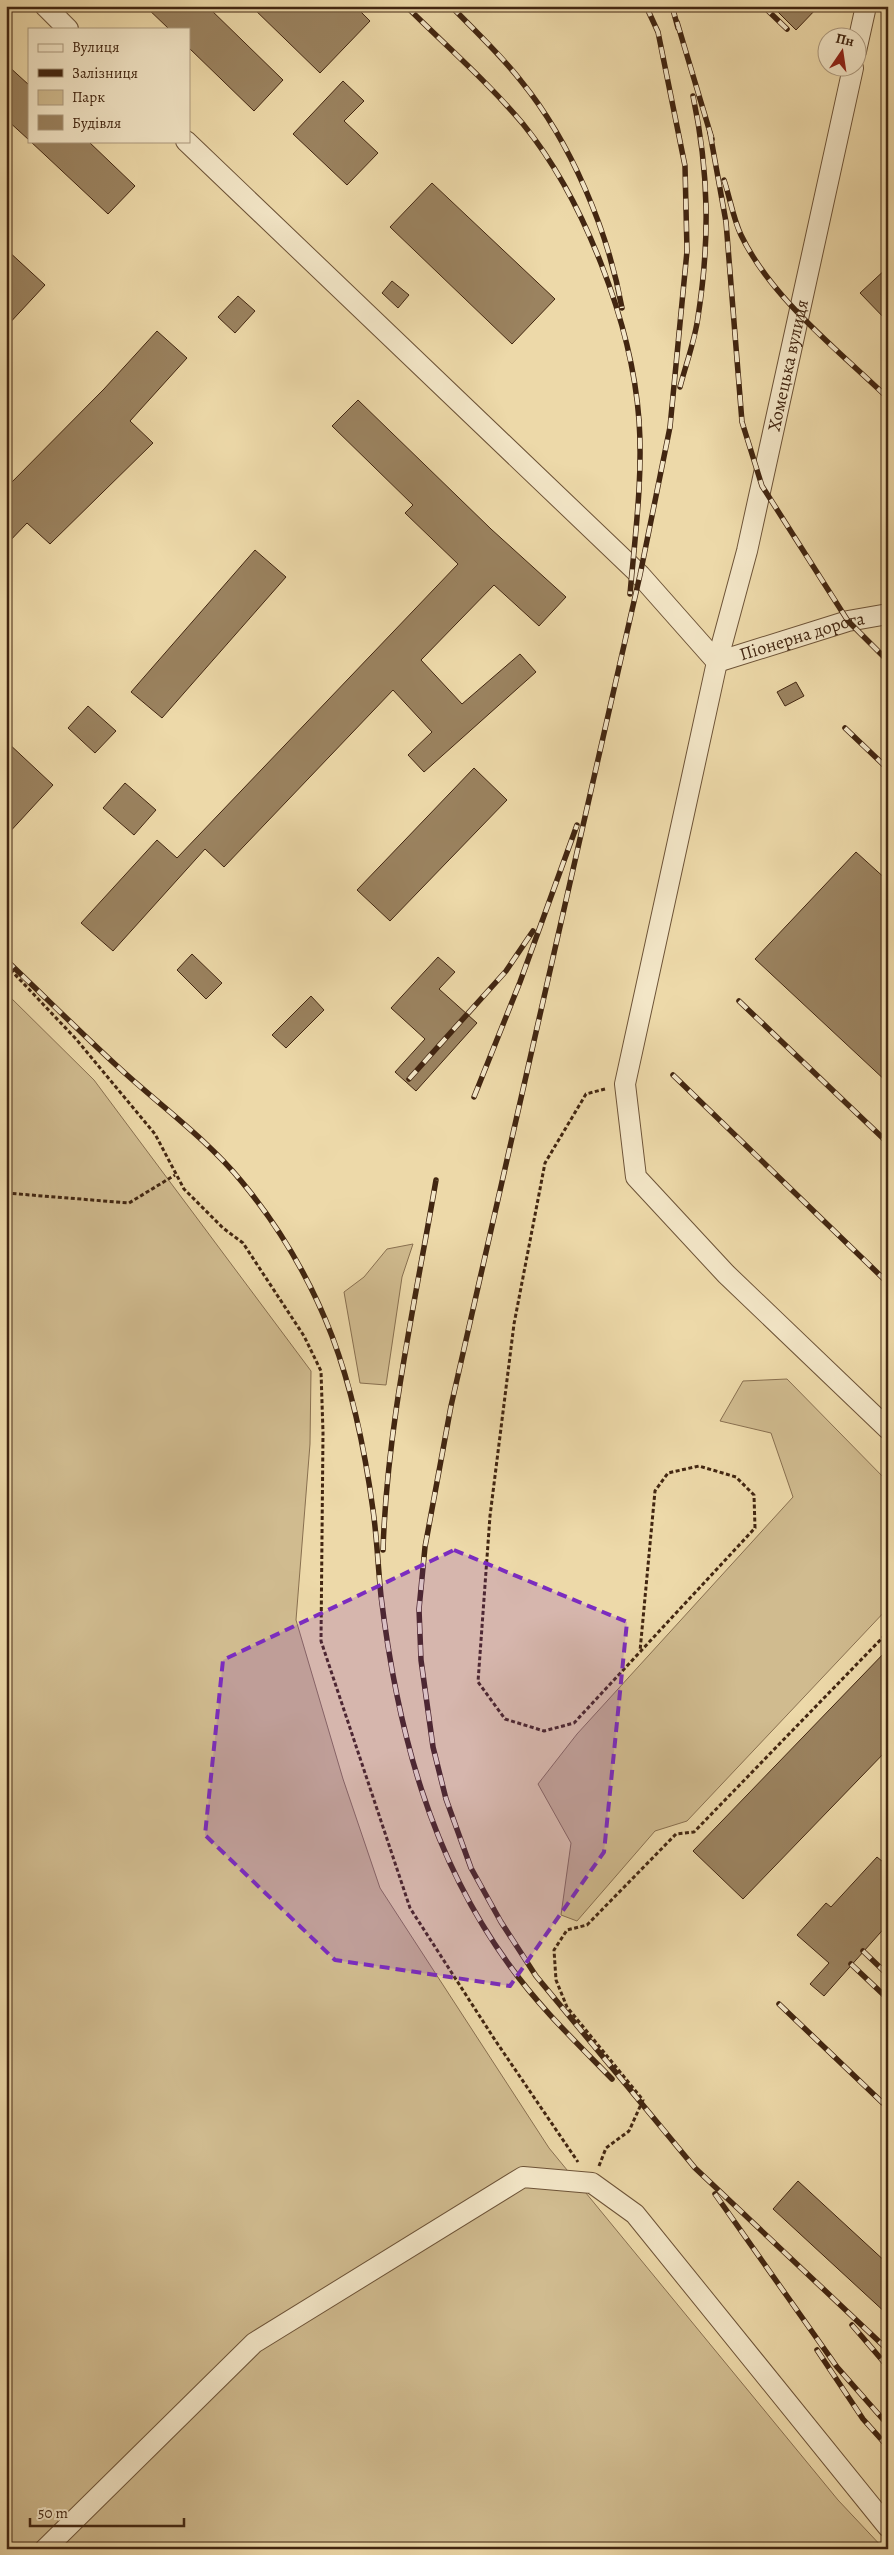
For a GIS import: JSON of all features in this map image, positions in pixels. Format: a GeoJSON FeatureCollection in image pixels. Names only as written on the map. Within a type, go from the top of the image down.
{"type":"FeatureCollection","features":[{"type":"Feature","properties":{"kind":"street"},"geometry":{"type":"LineString","coordinates":[[45,6],[67,28]]}},
{"type":"Feature","properties":{"kind":"street"},"geometry":{"type":"LineString","coordinates":[[861,28],[866,6]]}},
{"type":"Feature","properties":{"kind":"street","name":"Хомецька вулиця"},"geometry":{"type":"LineString","coordinates":[[851,78],[748,551],[717,662],[625,1084],[636,1177],[726,1274],[888,1429]]}},
{"type":"Feature","properties":{"kind":"street"},"geometry":{"type":"LineString","coordinates":[[187,142],[640,575],[717,662]]}},
{"type":"Feature","properties":{"kind":"street","name":"Піонерна дорога"},"geometry":{"type":"LineString","coordinates":[[717,662],[848,621],[888,614]]}},
{"type":"Feature","properties":{"kind":"street"},"geometry":{"type":"LineString","coordinates":[[45,2549],[254,2343],[523,2177],[592,2183],[635,2214],[888,2527]]}},
{"type":"Feature","properties":{"kind":"path"},"geometry":{"type":"LineString","coordinates":[[6,966],[76,1039],[155,1134],[175,1175],[193,1198],[222,1228],[243,1243],[304,1336],[321,1371],[323,1433],[321,1641],[410,1908],[495,2040],[592,2183]]}},
{"type":"Feature","properties":{"kind":"path"},"geometry":{"type":"LineString","coordinates":[[625,1084],[586,1094],[545,1163],[514,1324],[490,1516],[478,1682],[505,1719],[544,1731],[574,1723],[755,1528],[754,1495],[736,1477],[699,1466],[668,1473],[655,1491],[640,1651]]}},
{"type":"Feature","properties":{"kind":"path"},"geometry":{"type":"LineString","coordinates":[[6,1193],[129,1204],[175,1175]]}},
{"type":"Feature","properties":{"kind":"path"},"geometry":{"type":"LineString","coordinates":[[592,2183],[606,2148],[629,2131],[643,2100],[567,2008],[556,1980],[554,1950],[567,1930],[587,1924],[676,1834],[694,1832],[888,1632]]}},
{"type":"Feature","properties":{"kind":"highlighted area"},"geometry":{"type":"Polygon","coordinates":[[[454,1550],[627,1622],[604,1852],[510,1986],[335,1960],[205,1835],[223,1660],[454,1550]]]}},
{"type":"Feature","properties":{"kind":"green space"},"geometry":{"type":"Polygon","coordinates":[[[6,993],[94,1080],[311,1371],[310,1444],[296,1620],[343,1779],[380,1888],[549,2148],[838,2500],[884,2549],[6,2549],[6,993]]]}},
{"type":"Feature","properties":{"kind":"green space"},"geometry":{"type":"Polygon","coordinates":[[[413,1244],[402,1277],[386,1385],[360,1383],[344,1292],[364,1277],[387,1249],[413,1244]]]}},
{"type":"Feature","properties":{"kind":"green space"},"geometry":{"type":"Polygon","coordinates":[[[787,1379],[888,1482],[888,1608],[687,1821],[655,1831],[577,1921],[561,1915],[571,1843],[538,1784],[577,1734],[793,1497],[771,1433],[720,1421],[743,1381],[787,1379]]]}},
{"type":"Feature","properties":{"kind":"building"},"geometry":{"type":"Polygon","coordinates":[[[145,6],[207,6],[283,80],[254,111],[190,49],[190,28],[168,28],[145,6]]]}},
{"type":"Feature","properties":{"kind":"building"},"geometry":{"type":"Polygon","coordinates":[[[251,6],[355,6],[370,21],[320,73],[251,6]]]}},
{"type":"Feature","properties":{"kind":"building"},"geometry":{"type":"Polygon","coordinates":[[[772,6],[819,6],[796,30],[772,6]]]}},
{"type":"Feature","properties":{"kind":"building"},"geometry":{"type":"Polygon","coordinates":[[[6,64],[28,84],[28,139],[6,119],[6,64]]]}},
{"type":"Feature","properties":{"kind":"building"},"geometry":{"type":"Polygon","coordinates":[[[343,81],[364,101],[344,121],[378,153],[347,185],[293,134],[343,81]]]}},
{"type":"Feature","properties":{"kind":"building"},"geometry":{"type":"Polygon","coordinates":[[[31,142],[89,142],[135,186],[108,214],[31,142]]]}},
{"type":"Feature","properties":{"kind":"building"},"geometry":{"type":"Polygon","coordinates":[[[432,183],[555,299],[512,344],[390,227],[432,183]]]}},
{"type":"Feature","properties":{"kind":"building"},"geometry":{"type":"Polygon","coordinates":[[[6,249],[45,285],[6,327],[6,249]]]}},
{"type":"Feature","properties":{"kind":"building"},"geometry":{"type":"Polygon","coordinates":[[[888,267],[888,322],[860,293],[888,267]]]}},
{"type":"Feature","properties":{"kind":"building"},"geometry":{"type":"Polygon","coordinates":[[[392,281],[409,295],[398,308],[382,293],[392,281]]]}},
{"type":"Feature","properties":{"kind":"building"},"geometry":{"type":"Polygon","coordinates":[[[238,296],[255,311],[235,333],[218,317],[238,296]]]}},
{"type":"Feature","properties":{"kind":"building"},"geometry":{"type":"Polygon","coordinates":[[[157,331],[187,358],[130,421],[153,443],[50,544],[27,523],[6,545],[6,488],[104,389],[157,331]]]}},
{"type":"Feature","properties":{"kind":"building"},"geometry":{"type":"Polygon","coordinates":[[[358,400],[491,529],[566,597],[539,626],[494,585],[421,660],[462,704],[520,654],[536,672],[424,772],[408,755],[432,732],[393,690],[224,867],[205,849],[113,951],[81,923],[157,840],[177,858],[458,564],[405,513],[413,505],[332,426],[358,400]]]}},
{"type":"Feature","properties":{"kind":"building"},"geometry":{"type":"Polygon","coordinates":[[[255,550],[286,577],[162,718],[131,692],[255,550]]]}},
{"type":"Feature","properties":{"kind":"building"},"geometry":{"type":"Polygon","coordinates":[[[796,682],[804,696],[785,706],[777,692],[796,682]]]}},
{"type":"Feature","properties":{"kind":"building"},"geometry":{"type":"Polygon","coordinates":[[[88,706],[116,731],[95,753],[68,728],[88,706]]]}},
{"type":"Feature","properties":{"kind":"building"},"geometry":{"type":"Polygon","coordinates":[[[6,741],[53,785],[6,836],[6,741]]]}},
{"type":"Feature","properties":{"kind":"building"},"geometry":{"type":"Polygon","coordinates":[[[474,768],[507,800],[390,921],[357,890],[474,768]]]}},
{"type":"Feature","properties":{"kind":"building"},"geometry":{"type":"Polygon","coordinates":[[[125,783],[156,810],[134,835],[103,808],[125,783]]]}},
{"type":"Feature","properties":{"kind":"building"},"geometry":{"type":"Polygon","coordinates":[[[856,852],[888,881],[888,1083],[755,959],[856,852]]]}},
{"type":"Feature","properties":{"kind":"building"},"geometry":{"type":"Polygon","coordinates":[[[192,954],[222,983],[206,999],[177,970],[192,954]]]}},
{"type":"Feature","properties":{"kind":"building"},"geometry":{"type":"Polygon","coordinates":[[[438,957],[455,972],[439,989],[477,1023],[416,1091],[395,1072],[425,1039],[391,1008],[438,957]]]}},
{"type":"Feature","properties":{"kind":"building"},"geometry":{"type":"Polygon","coordinates":[[[311,996],[324,1010],[286,1048],[272,1035],[311,996]]]}},
{"type":"Feature","properties":{"kind":"building"},"geometry":{"type":"Polygon","coordinates":[[[888,1649],[888,1749],[743,1899],[693,1851],[888,1649]]]}},
{"type":"Feature","properties":{"kind":"building"},"geometry":{"type":"Polygon","coordinates":[[[877,1857],[888,1866],[888,1924],[824,1996],[810,1984],[829,1963],[797,1935],[826,1903],[831,1907],[877,1857]]]}},
{"type":"Feature","properties":{"kind":"building"},"geometry":{"type":"Polygon","coordinates":[[[798,2181],[888,2264],[888,2315],[773,2209],[798,2181]]]}},
{"type":"Feature","properties":{"kind":"railway"},"geometry":{"type":"LineString","coordinates":[[406,6],[481,78],[523,124],[545,154],[566,188],[585,225],[601,264],[626,344],[635,383],[639,420],[639,485],[630,594]]}},
{"type":"Feature","properties":{"kind":"railway"},"geometry":{"type":"LineString","coordinates":[[451,6],[513,71],[556,131],[585,188],[597,218],[616,279],[622,308]]}},
{"type":"Feature","properties":{"kind":"railway"},"geometry":{"type":"LineString","coordinates":[[646,6],[658,32],[685,166],[687,251],[670,427],[640,575],[451,1406],[425,1547],[419,1609],[421,1660],[433,1747],[446,1799],[471,1868],[501,1922],[536,1976],[695,2168],[888,2350]]}},
{"type":"Feature","properties":{"kind":"railway"},"geometry":{"type":"LineString","coordinates":[[672,6],[678,28]]}},
{"type":"Feature","properties":{"kind":"railway"},"geometry":{"type":"LineString","coordinates":[[763,6],[787,29]]}},
{"type":"Feature","properties":{"kind":"railway"},"geometry":{"type":"LineString","coordinates":[[677,22],[712,139]]}},
{"type":"Feature","properties":{"kind":"railway"},"geometry":{"type":"LineString","coordinates":[[680,387],[697,326],[705,261],[705,179],[693,96]]}},
{"type":"Feature","properties":{"kind":"railway"},"geometry":{"type":"LineString","coordinates":[[710,133],[726,222],[742,422],[762,486],[848,621],[888,661]]}},
{"type":"Feature","properties":{"kind":"railway"},"geometry":{"type":"LineString","coordinates":[[724,180],[741,235],[754,258],[770,280],[807,322],[888,398]]}},
{"type":"Feature","properties":{"kind":"railway"},"geometry":{"type":"LineString","coordinates":[[845,728],[888,769]]}},
{"type":"Feature","properties":{"kind":"railway"},"geometry":{"type":"LineString","coordinates":[[474,1097],[520,982],[577,825]]}},
{"type":"Feature","properties":{"kind":"railway"},"geometry":{"type":"LineString","coordinates":[[409,1079],[506,971],[533,931]]}},
{"type":"Feature","properties":{"kind":"railway"},"geometry":{"type":"LineString","coordinates":[[6,960],[116,1065],[197,1136],[228,1166],[282,1236],[304,1275],[332,1336],[357,1422],[373,1510],[381,1596],[397,1694],[408,1742],[438,1836],[458,1881],[482,1924],[510,1966],[546,2011],[612,2079]]}},
{"type":"Feature","properties":{"kind":"railway"},"geometry":{"type":"LineString","coordinates":[[739,1001],[888,1143]]}},
{"type":"Feature","properties":{"kind":"railway"},"geometry":{"type":"LineString","coordinates":[[673,1075],[888,1283]]}},
{"type":"Feature","properties":{"kind":"railway"},"geometry":{"type":"LineString","coordinates":[[383,1550],[390,1457],[396,1411],[436,1180]]}},
{"type":"Feature","properties":{"kind":"railway"},"geometry":{"type":"LineString","coordinates":[[863,1951],[888,1975]]}},
{"type":"Feature","properties":{"kind":"railway"},"geometry":{"type":"LineString","coordinates":[[851,1964],[888,1999]]}},
{"type":"Feature","properties":{"kind":"railway"},"geometry":{"type":"LineString","coordinates":[[779,2004],[888,2108]]}},
{"type":"Feature","properties":{"kind":"railway"},"geometry":{"type":"LineString","coordinates":[[715,2194],[837,2367],[888,2425]]}},
{"type":"Feature","properties":{"kind":"railway"},"geometry":{"type":"LineString","coordinates":[[852,2325],[888,2367]]}},
{"type":"Feature","properties":{"kind":"railway"},"geometry":{"type":"LineString","coordinates":[[817,2350],[863,2419],[888,2447]]}}]}
